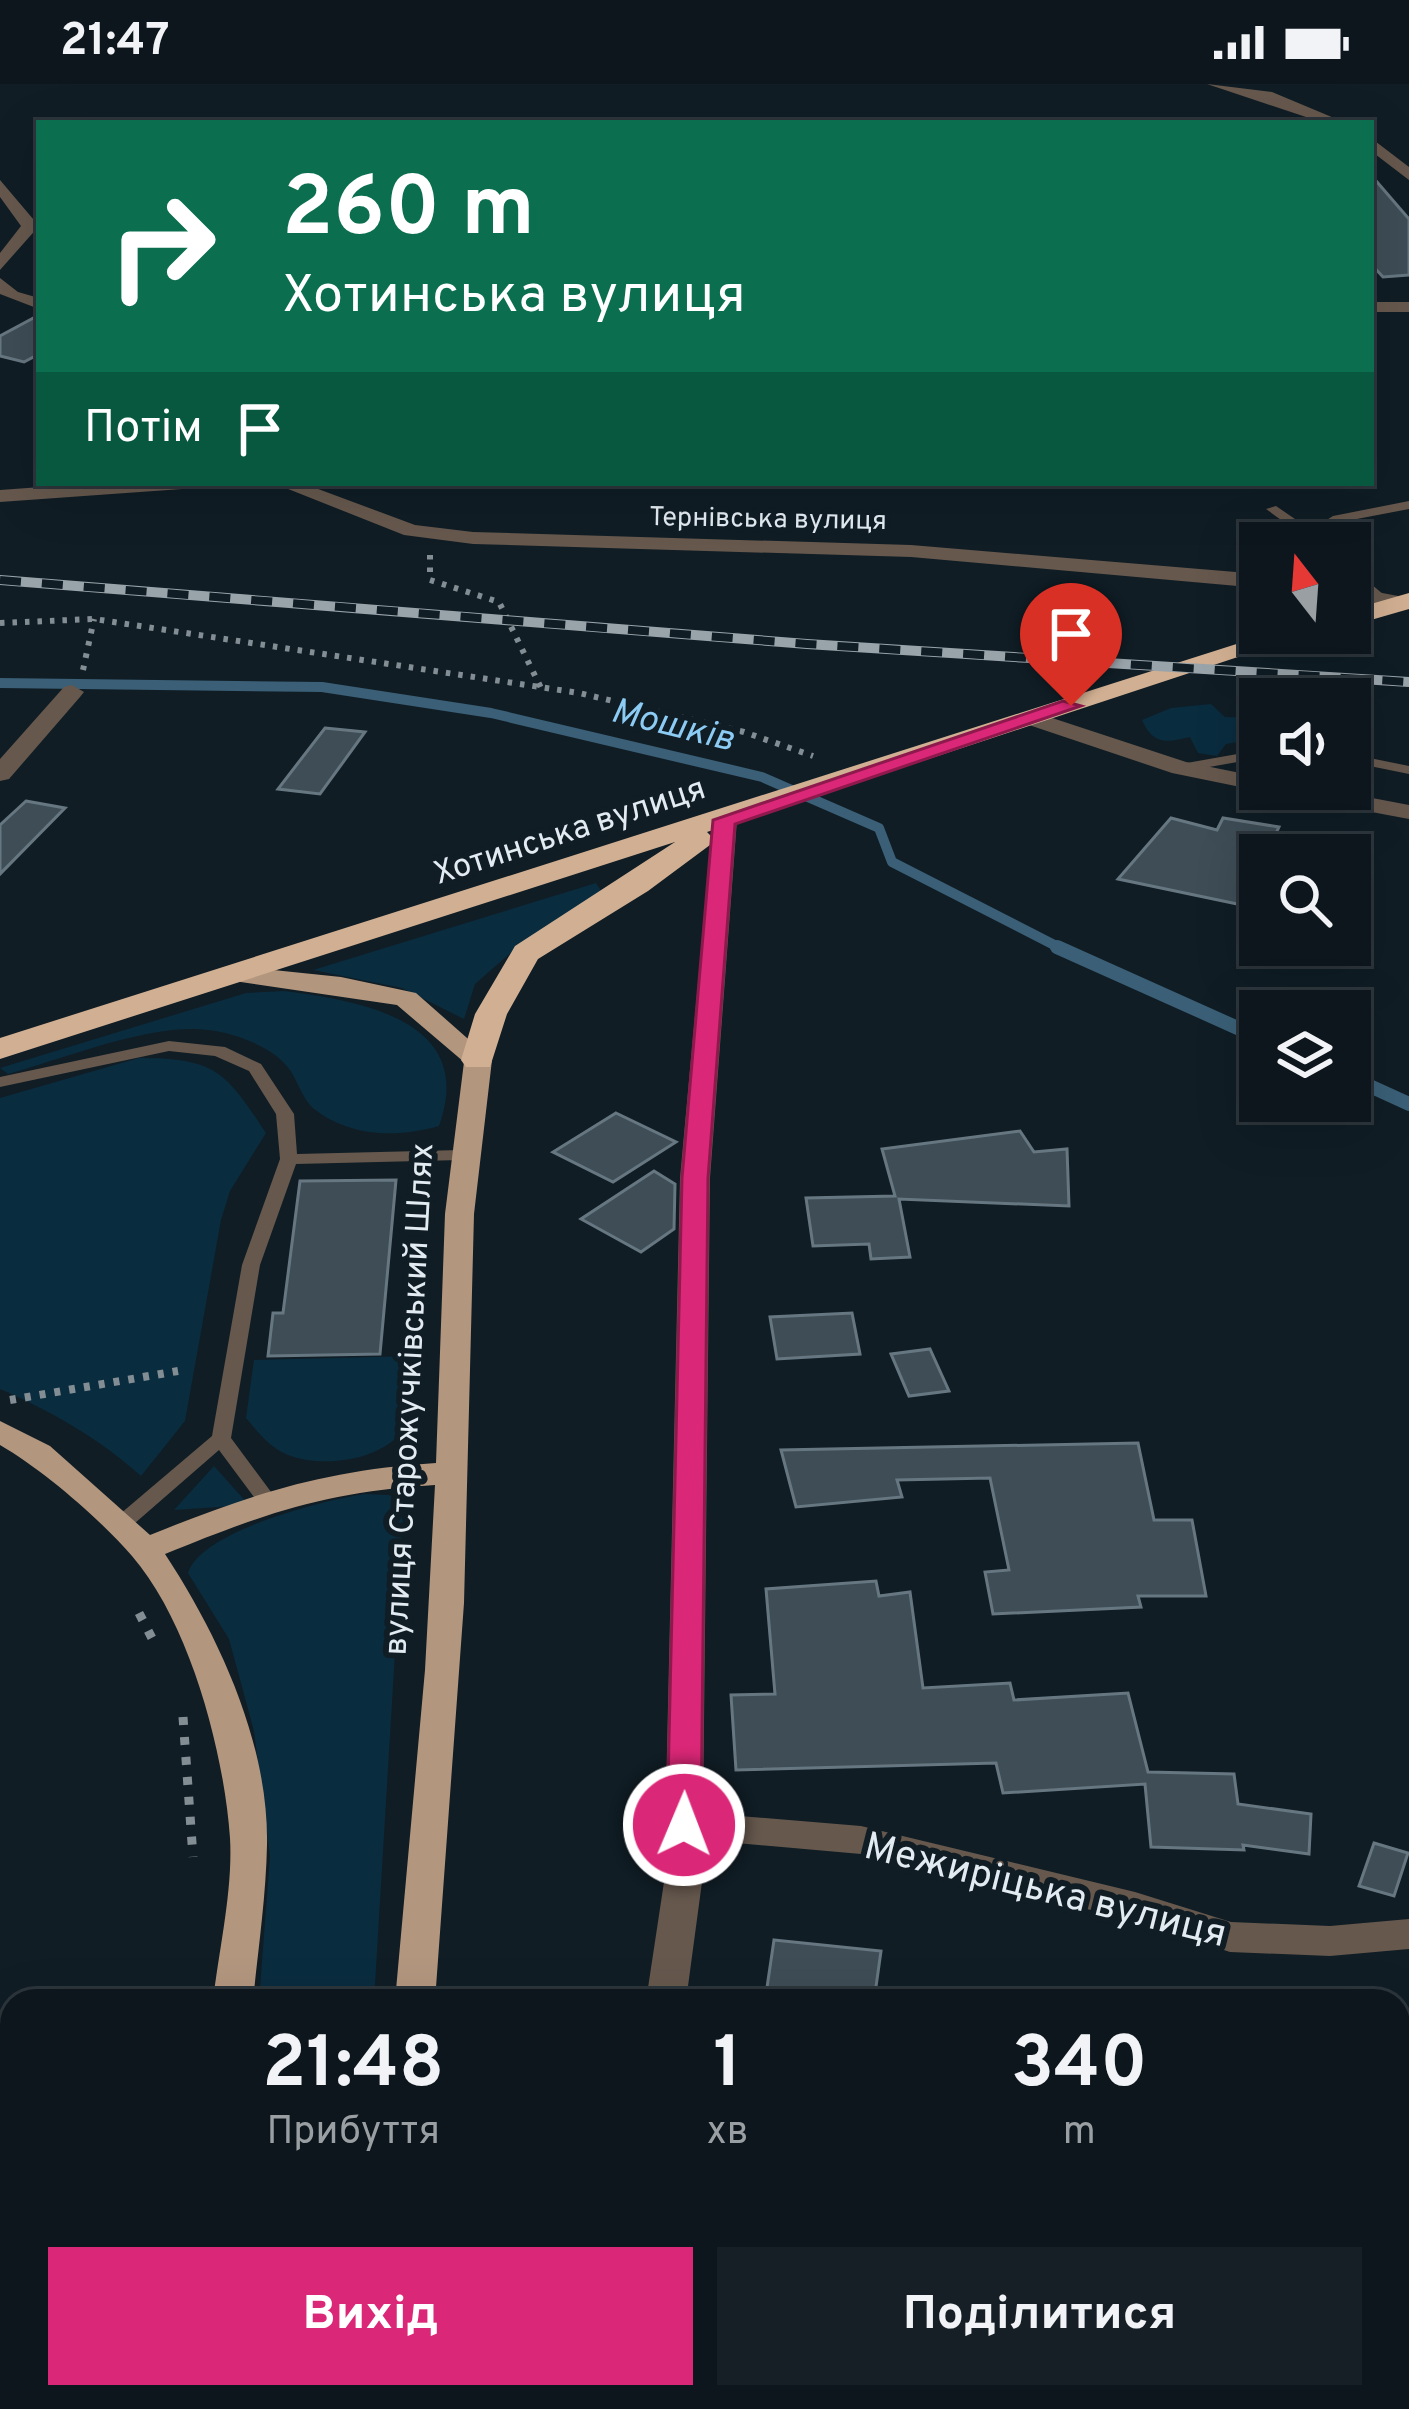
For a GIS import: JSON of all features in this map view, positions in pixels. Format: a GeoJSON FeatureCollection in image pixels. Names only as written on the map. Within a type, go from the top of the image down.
{"type":"FeatureCollection","features":[{"type":"Feature","properties":{"kind":"highway","name":"Хотинська вулиця"},"geometry":{"type":"LineString","coordinates":[[0,1049],[865,775],[1239,650]]}},
{"type":"Feature","properties":{"kind":"highway"},"geometry":{"type":"LineString","coordinates":[[478,1060],[490,1013],[526,952],[637,886],[724,820]]}},
{"type":"Feature","properties":{"kind":"main road"},"geometry":{"type":"LineString","coordinates":[[243,975],[341,985],[406,1000],[478,1060]]}},
{"type":"Feature","properties":{"kind":"main road","name":"вулиця Старожучківський Шлях"},"geometry":{"type":"LineString","coordinates":[[416,1989],[452,1473],[450,1358],[461,1155],[478,1060]]}},
{"type":"Feature","properties":{"kind":"main road"},"geometry":{"type":"LineString","coordinates":[[1,1416],[133,1537],[188,1616],[237,1751],[249,1842],[234,1989]]}},
{"type":"Feature","properties":{"kind":"main road"},"geometry":{"type":"LineString","coordinates":[[133,1537],[358,1479],[452,1473]]}},
{"type":"Feature","properties":{"kind":"street"},"geometry":{"type":"LineString","coordinates":[[1215,84],[1265,95],[1330,120]]}},
{"type":"Feature","properties":{"kind":"street"},"geometry":{"type":"LineString","coordinates":[[1374,145],[1409,176]]}},
{"type":"Feature","properties":{"kind":"street"},"geometry":{"type":"LineString","coordinates":[[0,184],[34,225],[0,265]]}},
{"type":"Feature","properties":{"kind":"street"},"geometry":{"type":"LineString","coordinates":[[0,283],[12,296],[36,303]]}},
{"type":"Feature","properties":{"kind":"street"},"geometry":{"type":"LineString","coordinates":[[1374,308],[1409,308]]}},
{"type":"Feature","properties":{"kind":"street"},"geometry":{"type":"LineString","coordinates":[[0,496],[140,486]]}},
{"type":"Feature","properties":{"kind":"street","name":"Тернівська вулиця"},"geometry":{"type":"LineString","coordinates":[[292,486],[411,531],[672,548],[931,553],[1239,579]]}},
{"type":"Feature","properties":{"kind":"street"},"geometry":{"type":"LineString","coordinates":[[0,774],[77,682]]}},
{"type":"Feature","properties":{"kind":"street"},"geometry":{"type":"LineString","coordinates":[[1034,719],[1181,768],[1239,780]]}},
{"type":"Feature","properties":{"kind":"street"},"geometry":{"type":"LineString","coordinates":[[1371,805],[1409,812]]}},
{"type":"Feature","properties":{"kind":"street"},"geometry":{"type":"LineString","coordinates":[[668,1989],[683,1882],[695,1178],[724,820]]}},
{"type":"Feature","properties":{"kind":"street","name":"Межиріцька вулиця"},"geometry":{"type":"LineString","coordinates":[[684,1825],[861,1840],[1135,1906],[1230,1937],[1330,1941],[1409,1934]]}},
{"type":"Feature","properties":{"kind":"lane"},"geometry":{"type":"LineString","coordinates":[[1333,522],[1409,505]]}},
{"type":"Feature","properties":{"kind":"lane"},"geometry":{"type":"LineString","coordinates":[[1272,509],[1292,522]]}},
{"type":"Feature","properties":{"kind":"lane"},"geometry":{"type":"LineString","coordinates":[[1371,584],[1397,600]]}},
{"type":"Feature","properties":{"kind":"lane"},"geometry":{"type":"LineString","coordinates":[[1181,768],[1239,757]]}},
{"type":"Feature","properties":{"kind":"lane"},"geometry":{"type":"LineString","coordinates":[[1371,762],[1409,770]]}},
{"type":"Feature","properties":{"kind":"lane"},"geometry":{"type":"LineString","coordinates":[[0,1082],[169,1046],[219,1052],[255,1068],[285,1114],[289,1160],[251,1265],[221,1438],[133,1537]]}},
{"type":"Feature","properties":{"kind":"lane"},"geometry":{"type":"LineString","coordinates":[[289,1160],[461,1155]]}},
{"type":"Feature","properties":{"kind":"lane"},"geometry":{"type":"LineString","coordinates":[[221,1438],[267,1500]]}},
{"type":"Feature","properties":{"kind":"path"},"geometry":{"type":"LineString","coordinates":[[411,531],[430,550],[430,580],[500,602],[541,688]]}},
{"type":"Feature","properties":{"kind":"path"},"geometry":{"type":"LineString","coordinates":[[77,682],[91,656],[94,619]]}},
{"type":"Feature","properties":{"kind":"path"},"geometry":{"type":"LineString","coordinates":[[0,623],[94,619],[541,688],[744,732],[831,762]]}},
{"type":"Feature","properties":{"kind":"path"},"geometry":{"type":"LineString","coordinates":[[1,1416],[178,1371]]}},
{"type":"Feature","properties":{"kind":"path"},"geometry":{"type":"LineString","coordinates":[[129,1592],[160,1655]]}},
{"type":"Feature","properties":{"kind":"path"},"geometry":{"type":"LineString","coordinates":[[181,1698],[194,1857]]}},
{"type":"Feature","properties":{"kind":"shaded area"},"geometry":{"type":"Polygon","coordinates":[[[1211,704],[1225,717],[1239,717],[1239,742],[1226,744],[1217,756],[1198,753],[1190,737],[1157,739],[1142,720],[1171,708],[1211,704]]]}},
{"type":"Feature","properties":{"kind":"shaded area"},"geometry":{"type":"Polygon","coordinates":[[[596,883],[603,894],[515,949],[475,984],[464,1019],[402,988],[313,970],[596,883]]]}},
{"type":"Feature","properties":{"kind":"shaded area"},"geometry":{"type":"Polygon","coordinates":[[[284,991],[378,1010],[427,1040],[442,1062],[446,1090],[439,1126],[390,1133],[343,1125],[310,1105],[290,1070],[274,1054],[242,1038],[208,1030],[134,1037],[8,1074],[0,1068],[246,993],[284,991]]]}},
{"type":"Feature","properties":{"kind":"shaded area"},"geometry":{"type":"Polygon","coordinates":[[[139,1058],[186,1061],[216,1073],[229,1082],[266,1133],[230,1191],[221,1220],[185,1421],[141,1476],[74,1427],[0,1389],[0,1098],[139,1058]]]}},
{"type":"Feature","properties":{"kind":"shaded area"},"geometry":{"type":"Polygon","coordinates":[[[413,1356],[411,1414],[404,1429],[377,1451],[322,1461],[288,1455],[246,1418],[254,1360],[413,1356]]]}},
{"type":"Feature","properties":{"kind":"shaded area"},"geometry":{"type":"Polygon","coordinates":[[[214,1466],[249,1505],[174,1510],[214,1466]]]}},
{"type":"Feature","properties":{"kind":"shaded area"},"geometry":{"type":"Polygon","coordinates":[[[365,1494],[389,1495],[404,1503],[375,1989],[260,1989],[270,1856],[254,1731],[229,1639],[188,1573],[215,1544],[239,1531],[365,1494]]]}},
{"type":"Feature","properties":{"kind":"building"},"geometry":{"type":"Polygon","coordinates":[[[1374,178],[1409,219],[1409,275],[1383,277],[1374,267],[1374,178]]]}},
{"type":"Feature","properties":{"kind":"building"},"geometry":{"type":"Polygon","coordinates":[[[36,317],[36,356],[24,362],[0,356],[0,336],[36,317]]]}},
{"type":"Feature","properties":{"kind":"building"},"geometry":{"type":"Polygon","coordinates":[[[325,728],[365,732],[320,794],[278,789],[325,728]]]}},
{"type":"Feature","properties":{"kind":"building"},"geometry":{"type":"Polygon","coordinates":[[[26,801],[65,808],[0,874],[0,825],[26,801]]]}},
{"type":"Feature","properties":{"kind":"building"},"geometry":{"type":"Polygon","coordinates":[[[1171,818],[1217,830],[1223,818],[1279,827],[1276,834],[1239,834],[1239,904],[1118,879],[1171,818]]]}},
{"type":"Feature","properties":{"kind":"building"},"geometry":{"type":"Polygon","coordinates":[[[616,1113],[676,1142],[613,1182],[553,1152],[616,1113]]]}},
{"type":"Feature","properties":{"kind":"building"},"geometry":{"type":"Polygon","coordinates":[[[1020,1131],[1034,1152],[1067,1149],[1069,1206],[899,1199],[910,1257],[871,1259],[869,1244],[813,1246],[806,1198],[895,1196],[882,1149],[1020,1131]]]}},
{"type":"Feature","properties":{"kind":"building"},"geometry":{"type":"Polygon","coordinates":[[[654,1171],[675,1184],[674,1229],[641,1252],[581,1219],[654,1171]]]}},
{"type":"Feature","properties":{"kind":"building"},"geometry":{"type":"Polygon","coordinates":[[[396,1180],[380,1354],[268,1356],[273,1313],[283,1313],[300,1181],[396,1180]]]}},
{"type":"Feature","properties":{"kind":"building"},"geometry":{"type":"Polygon","coordinates":[[[852,1313],[860,1354],[777,1359],[770,1317],[852,1313]]]}},
{"type":"Feature","properties":{"kind":"building"},"geometry":{"type":"Polygon","coordinates":[[[930,1349],[949,1391],[909,1396],[891,1354],[930,1349]]]}},
{"type":"Feature","properties":{"kind":"building"},"geometry":{"type":"Polygon","coordinates":[[[1138,1443],[1154,1520],[1192,1520],[1206,1596],[1138,1596],[1141,1607],[993,1614],[985,1572],[1009,1570],[990,1478],[897,1480],[902,1497],[796,1507],[781,1450],[1138,1443]]]}},
{"type":"Feature","properties":{"kind":"building"},"geometry":{"type":"Polygon","coordinates":[[[876,1581],[879,1596],[910,1592],[923,1688],[1010,1683],[1014,1700],[1128,1693],[1148,1772],[1234,1774],[1238,1804],[1311,1814],[1309,1854],[1243,1845],[1244,1850],[1151,1847],[1145,1784],[1003,1793],[996,1763],[736,1770],[731,1695],[775,1694],[766,1589],[876,1581]]]}},
{"type":"Feature","properties":{"kind":"building"},"geometry":{"type":"Polygon","coordinates":[[[1374,1843],[1408,1853],[1394,1896],[1359,1886],[1374,1843]]]}},
{"type":"Feature","properties":{"kind":"building"},"geometry":{"type":"Polygon","coordinates":[[[774,1940],[881,1951],[876,1989],[767,1989],[774,1940]]]}},
{"type":"Feature","properties":{"kind":"waterway","name":"Мошків"},"geometry":{"type":"LineString","coordinates":[[0,683],[322,687],[491,713],[762,777],[879,828],[892,862],[1064,950]]}},
{"type":"Feature","properties":{"kind":"waterway","name":"Мошків"},"geometry":{"type":"LineString","coordinates":[[1057,947],[1239,1029]]}},
{"type":"Feature","properties":{"kind":"waterway","name":"Мошків"},"geometry":{"type":"LineString","coordinates":[[1371,1087],[1409,1104]]}},
{"type":"Feature","properties":{"kind":"railway"},"geometry":{"type":"LineString","coordinates":[[0,580],[807,644],[1409,682]]}},
{"type":"Feature","properties":{"kind":"route"},"geometry":{"type":"LineString","coordinates":[[684,1825],[695,1178],[724,820],[1071,706]]}}]}
